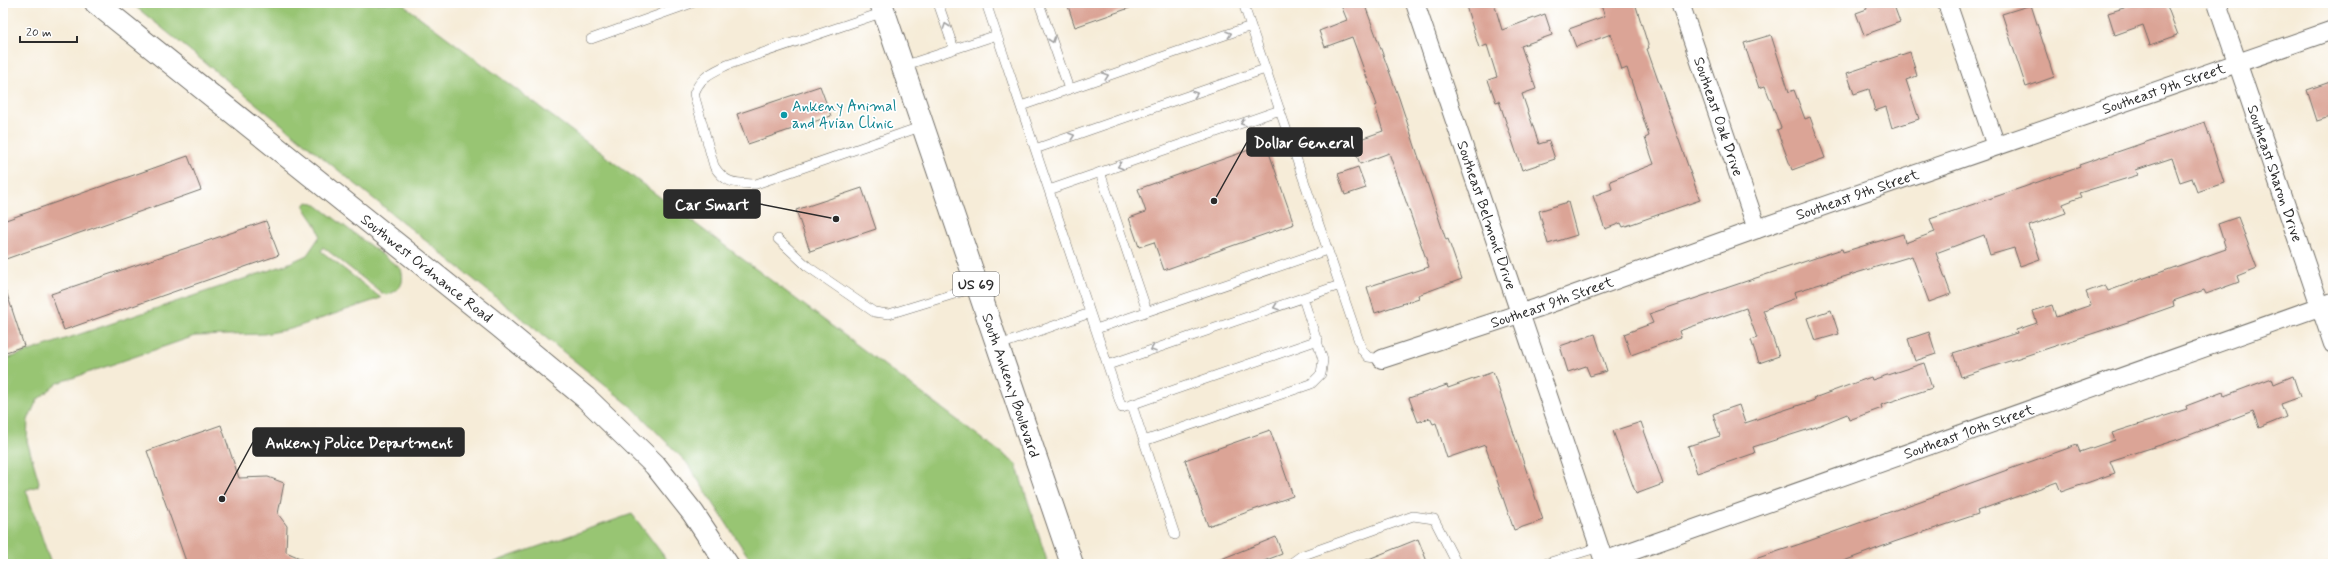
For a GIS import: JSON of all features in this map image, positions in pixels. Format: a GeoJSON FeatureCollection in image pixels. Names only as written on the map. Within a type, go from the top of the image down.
{"type":"FeatureCollection","features":[{"type":"Feature","properties":{"kind":"street","name":"Southwest Ordnance Road"},"geometry":{"type":"LineString","coordinates":[[96,3],[499,326],[601,411],[655,465],[693,513],[727,564]]}},
{"type":"Feature","properties":{"kind":"street","name":"Southeast Belmont Drive"},"geometry":{"type":"LineString","coordinates":[[1415,3],[1603,557]]}},
{"type":"Feature","properties":{"kind":"street","name":"Southeast Oak Drive"},"geometry":{"type":"LineString","coordinates":[[1680,3],[1757,229]]}},
{"type":"Feature","properties":{"kind":"street"},"geometry":{"type":"LineString","coordinates":[[1947,3],[1996,146]]}},
{"type":"Feature","properties":{"kind":"street","name":"Southeast Sharon Drive"},"geometry":{"type":"LineString","coordinates":[[2217,3],[2238,64],[2327,304],[2333,344]]}},
{"type":"Feature","properties":{"kind":"street","name":"South Ankeny Boulevard"},"geometry":{"type":"LineString","coordinates":[[883,7],[1072,564]]}},
{"type":"Feature","properties":{"kind":"street","name":"Southeast 9th Street"},"geometry":{"type":"LineString","coordinates":[[1382,359],[1519,313],[2333,30]]}},
{"type":"Feature","properties":{"kind":"street","name":"Southeast 10th Street"},"geometry":{"type":"LineString","coordinates":[[1603,557],[2327,304]]}},
{"type":"Feature","properties":{"kind":"lane"},"geometry":{"type":"LineString","coordinates":[[591,39],[692,3]]}},
{"type":"Feature","properties":{"kind":"lane"},"geometry":{"type":"LineString","coordinates":[[938,3],[954,49]]}},
{"type":"Feature","properties":{"kind":"lane"},"geometry":{"type":"LineString","coordinates":[[986,3],[1122,408],[1318,340]]}},
{"type":"Feature","properties":{"kind":"lane"},"geometry":{"type":"LineString","coordinates":[[1039,3],[1069,89]]}},
{"type":"Feature","properties":{"kind":"lane"},"geometry":{"type":"LineString","coordinates":[[1243,3],[1362,350],[1368,357],[1382,359]]}},
{"type":"Feature","properties":{"kind":"lane"},"geometry":{"type":"LineString","coordinates":[[883,7],[707,74],[698,82],[694,94],[714,166],[720,176],[730,182],[756,184],[923,126]]}},
{"type":"Feature","properties":{"kind":"lane"},"geometry":{"type":"LineString","coordinates":[[1021,106],[1251,26]]}},
{"type":"Feature","properties":{"kind":"lane"},"geometry":{"type":"LineString","coordinates":[[903,66],[997,35]]}},
{"type":"Feature","properties":{"kind":"lane"},"geometry":{"type":"LineString","coordinates":[[1035,149],[1265,69]]}},
{"type":"Feature","properties":{"kind":"lane"},"geometry":{"type":"LineString","coordinates":[[1049,190],[1280,110]]}},
{"type":"Feature","properties":{"kind":"lane"},"geometry":{"type":"LineString","coordinates":[[1100,172],[1147,311]]}},
{"type":"Feature","properties":{"kind":"lane"},"geometry":{"type":"LineString","coordinates":[[778,239],[807,266],[874,312],[889,314],[977,287]]}},
{"type":"Feature","properties":{"kind":"lane"},"geometry":{"type":"LineString","coordinates":[[1096,329],[1327,250]]}},
{"type":"Feature","properties":{"kind":"lane"},"geometry":{"type":"LineString","coordinates":[[1108,365],[1340,285]]}},
{"type":"Feature","properties":{"kind":"lane"},"geometry":{"type":"LineString","coordinates":[[1144,441],[1311,384],[1321,374],[1323,360],[1318,340],[1303,298]]}},
{"type":"Feature","properties":{"kind":"lane"},"geometry":{"type":"LineString","coordinates":[[997,346],[1090,314]]}},
{"type":"Feature","properties":{"kind":"lane"},"geometry":{"type":"LineString","coordinates":[[1132,405],[1175,535]]}},
{"type":"Feature","properties":{"kind":"lane"},"geometry":{"type":"LineString","coordinates":[[1290,564],[1301,556],[1413,516],[1434,519],[1457,564]]}},
{"type":"Feature","properties":{"kind":"lane"},"geometry":{"type":"LineString","coordinates":[[1544,564],[1603,557]]}},
{"type":"Feature","properties":{"kind":"green space"},"geometry":{"type":"Polygon","coordinates":[[[131,3],[401,3],[1016,464],[1048,564],[753,564],[687,463],[633,408],[131,3]]]}},
{"type":"Feature","properties":{"kind":"green space"},"geometry":{"type":"Polygon","coordinates":[[[307,202],[314,203],[401,269],[402,282],[399,288],[387,295],[382,293],[323,247],[321,251],[381,298],[291,329],[264,334],[195,336],[58,383],[37,400],[28,420],[27,441],[39,482],[38,486],[26,490],[51,564],[3,564],[3,360],[285,265],[307,255],[320,236],[304,206],[307,202]]]}},
{"type":"Feature","properties":{"kind":"green space"},"geometry":{"type":"Polygon","coordinates":[[[632,514],[670,564],[490,564],[508,557],[632,514]]]}},
{"type":"Feature","properties":{"kind":"building"},"geometry":{"type":"Polygon","coordinates":[[[1067,3],[1138,3],[1138,5],[1075,27],[1067,3]]]}},
{"type":"Feature","properties":{"kind":"building"},"geometry":{"type":"Polygon","coordinates":[[[1340,3],[1364,3],[1399,98],[1446,240],[1448,239],[1462,279],[1418,295],[1419,298],[1375,313],[1367,287],[1429,267],[1389,153],[1360,164],[1352,142],[1383,131],[1375,106],[1377,105],[1352,37],[1325,47],[1319,31],[1347,20],[1340,3]]]}},
{"type":"Feature","properties":{"kind":"building"},"geometry":{"type":"Polygon","coordinates":[[[1476,3],[1494,3],[1502,30],[1545,14],[1552,35],[1521,46],[1536,89],[1522,94],[1539,144],[1549,141],[1555,159],[1522,170],[1499,101],[1496,102],[1488,80],[1497,77],[1487,45],[1479,48],[1466,6],[1476,3]]]}},
{"type":"Feature","properties":{"kind":"building"},"geometry":{"type":"Polygon","coordinates":[[[1600,3],[1635,3],[1649,48],[1647,49],[1700,200],[1623,227],[1621,223],[1605,229],[1593,196],[1612,189],[1610,181],[1654,164],[1645,138],[1649,136],[1627,68],[1622,70],[1611,34],[1576,47],[1569,29],[1605,16],[1600,3]]]}},
{"type":"Feature","properties":{"kind":"building"},"geometry":{"type":"Polygon","coordinates":[[[1865,3],[1893,3],[1900,22],[1864,35],[1856,13],[1867,9],[1865,3]]]}},
{"type":"Feature","properties":{"kind":"building"},"geometry":{"type":"Polygon","coordinates":[[[2139,3],[2166,3],[2178,35],[2150,45],[2143,25],[2115,35],[2108,13],[2139,3]]]}},
{"type":"Feature","properties":{"kind":"building"},"geometry":{"type":"Polygon","coordinates":[[[2031,5],[2054,77],[2026,87],[2002,14],[2031,5]]]}},
{"type":"Feature","properties":{"kind":"building"},"geometry":{"type":"Polygon","coordinates":[[[1771,35],[1789,92],[1794,90],[1805,119],[1810,117],[1825,158],[1792,170],[1777,130],[1781,128],[1765,86],[1759,88],[1744,43],[1771,35]]]}},
{"type":"Feature","properties":{"kind":"building"},"geometry":{"type":"Polygon","coordinates":[[[1910,52],[1917,76],[1906,80],[1919,119],[1892,128],[1886,107],[1875,111],[1869,89],[1854,94],[1847,73],[1910,52]]]}},
{"type":"Feature","properties":{"kind":"building"},"geometry":{"type":"Polygon","coordinates":[[[2333,81],[2333,116],[2317,121],[2307,90],[2333,81]]]}},
{"type":"Feature","properties":{"kind":"building","name":"Ankeny Animal and Avian Clinic"},"geometry":{"type":"Polygon","coordinates":[[[820,86],[831,116],[748,144],[737,114],[820,86]]]}},
{"type":"Feature","properties":{"kind":"building"},"geometry":{"type":"Polygon","coordinates":[[[2205,122],[2224,183],[2197,192],[2192,178],[2180,182],[2172,158],[2136,170],[2138,175],[2079,193],[2081,197],[2063,204],[2066,213],[2029,226],[2040,259],[2020,266],[2014,248],[1990,255],[1984,235],[1936,253],[1951,294],[1929,302],[1912,256],[1794,292],[1796,298],[1763,310],[1779,356],[1759,363],[1751,340],[1757,338],[1746,308],[1679,331],[1681,337],[1631,355],[1624,334],[1653,323],[1649,314],[1842,249],[1843,252],[1903,234],[1905,243],[1935,232],[1930,219],[2080,167],[2079,165],[2205,122]]]}},
{"type":"Feature","properties":{"kind":"building"},"geometry":{"type":"Polygon","coordinates":[[[1266,144],[1294,224],[1164,270],[1154,242],[1139,247],[1129,218],[1146,212],[1138,189],[1266,144]]]}},
{"type":"Feature","properties":{"kind":"building"},"geometry":{"type":"Polygon","coordinates":[[[188,156],[201,190],[3,260],[3,221],[188,156]]]}},
{"type":"Feature","properties":{"kind":"building"},"geometry":{"type":"Polygon","coordinates":[[[1358,167],[1366,188],[1345,195],[1338,174],[1358,167]]]}},
{"type":"Feature","properties":{"kind":"building"},"geometry":{"type":"Polygon","coordinates":[[[862,188],[876,229],[810,251],[796,210],[862,188]]]}},
{"type":"Feature","properties":{"kind":"building"},"geometry":{"type":"Polygon","coordinates":[[[1568,202],[1577,235],[1548,244],[1539,211],[1568,202]]]}},
{"type":"Feature","properties":{"kind":"building"},"geometry":{"type":"Polygon","coordinates":[[[2238,217],[2257,268],[2237,276],[2239,282],[2206,294],[2204,290],[2173,301],[2174,306],[1961,377],[1953,353],[2017,333],[2016,330],[2037,323],[2033,311],[2052,305],[2056,317],[2091,305],[2086,292],[2105,285],[2108,291],[2226,249],[2218,224],[2238,217]]]}},
{"type":"Feature","properties":{"kind":"building"},"geometry":{"type":"Polygon","coordinates":[[[266,221],[279,255],[64,330],[51,294],[266,221]]]}},
{"type":"Feature","properties":{"kind":"building"},"geometry":{"type":"Polygon","coordinates":[[[3,291],[6,291],[24,346],[3,353],[3,291]]]}},
{"type":"Feature","properties":{"kind":"building"},"geometry":{"type":"Polygon","coordinates":[[[1831,310],[1839,334],[1815,341],[1807,318],[1831,310]]]}},
{"type":"Feature","properties":{"kind":"building"},"geometry":{"type":"Polygon","coordinates":[[[1929,332],[1936,354],[1915,361],[1908,339],[1929,332]]]}},
{"type":"Feature","properties":{"kind":"building"},"geometry":{"type":"Polygon","coordinates":[[[1595,334],[1607,371],[1590,376],[1586,366],[1568,372],[1560,346],[1595,334]]]}},
{"type":"Feature","properties":{"kind":"building"},"geometry":{"type":"Polygon","coordinates":[[[1924,363],[1932,388],[1881,405],[1882,408],[1849,420],[1847,414],[1813,428],[1753,447],[1755,453],[1697,473],[1688,446],[1720,436],[1713,414],[1739,405],[1745,423],[1815,400],[1814,398],[1871,377],[1872,380],[1924,363]]]}},
{"type":"Feature","properties":{"kind":"building"},"geometry":{"type":"Polygon","coordinates":[[[1493,372],[1543,520],[1514,530],[1485,445],[1447,458],[1436,423],[1433,424],[1430,418],[1418,422],[1409,398],[1447,385],[1448,388],[1493,372]]]}},
{"type":"Feature","properties":{"kind":"building"},"geometry":{"type":"Polygon","coordinates":[[[2293,376],[2300,397],[2281,404],[2286,417],[2259,428],[2253,411],[2179,439],[2110,461],[2115,473],[2061,492],[2057,482],[1977,511],[1978,514],[1894,542],[1836,564],[1746,564],[1746,562],[2077,445],[2080,452],[2115,440],[2112,433],[2187,409],[2186,406],[2223,392],[2224,396],[2272,378],[2274,384],[2293,376]]]}},
{"type":"Feature","properties":{"kind":"building"},"geometry":{"type":"Polygon","coordinates":[[[1641,422],[1663,484],[1636,494],[1613,431],[1641,422]]]}},
{"type":"Feature","properties":{"kind":"building"},"geometry":{"type":"Polygon","coordinates":[[[221,425],[239,478],[268,477],[284,483],[278,514],[287,526],[286,552],[314,564],[187,564],[147,451],[221,425]]]}},
{"type":"Feature","properties":{"kind":"building"},"geometry":{"type":"Polygon","coordinates":[[[1270,430],[1293,496],[1208,526],[1185,460],[1270,430]]]}},
{"type":"Feature","properties":{"kind":"building"},"geometry":{"type":"Polygon","coordinates":[[[1276,537],[1282,554],[1256,564],[1209,564],[1276,537]]]}},
{"type":"Feature","properties":{"kind":"building"},"geometry":{"type":"Polygon","coordinates":[[[1418,539],[1428,564],[1359,564],[1359,563],[1418,539]]]}},
{"type":"Feature","properties":{"kind":"place","name":"Ankeny Animal and Avian Clinic"},"geometry":{"type":"Point","coordinates":[784,115]}},
{"type":"Feature","properties":{"kind":"place","name":"Dollar General"},"geometry":{"type":"Point","coordinates":[1214,201]}},
{"type":"Feature","properties":{"kind":"place","name":"Car Smart"},"geometry":{"type":"Point","coordinates":[836,219]}},
{"type":"Feature","properties":{"kind":"place","name":"Ankeny Police Department"},"geometry":{"type":"Point","coordinates":[222,499]}}]}
